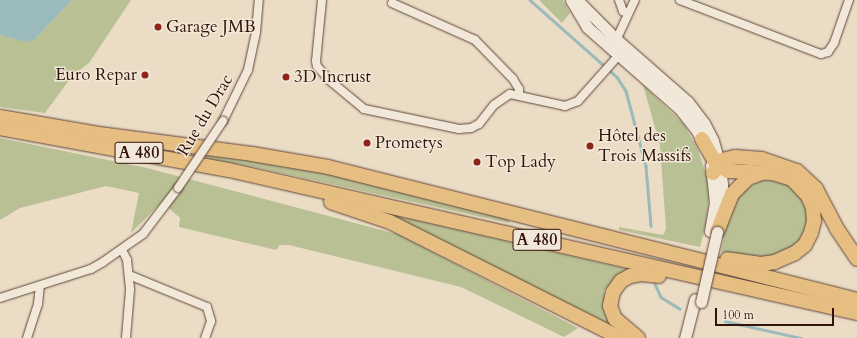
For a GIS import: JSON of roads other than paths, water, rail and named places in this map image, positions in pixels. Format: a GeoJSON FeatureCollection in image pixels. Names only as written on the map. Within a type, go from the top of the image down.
{"type":"FeatureCollection","features":[{"type":"Feature","properties":{"kind":"highway","name":"A 480"},"geometry":{"type":"LineString","coordinates":[[0,117],[10,126],[266,179],[857,313]]}},
{"type":"Feature","properties":{"kind":"highway","name":"A 480"},"geometry":{"type":"LineString","coordinates":[[10,126],[146,141],[298,161],[476,203],[857,300]]}},
{"type":"Feature","properties":{"kind":"highway"},"geometry":{"type":"LineString","coordinates":[[702,139],[714,160],[716,169]]}},
{"type":"Feature","properties":{"kind":"highway"},"geometry":{"type":"LineString","coordinates":[[716,147],[735,157]]}},
{"type":"Feature","properties":{"kind":"highway"},"geometry":{"type":"LineString","coordinates":[[716,169],[722,160],[735,157],[774,161],[804,176],[816,189],[837,229],[857,259]]}},
{"type":"Feature","properties":{"kind":"highway"},"geometry":{"type":"LineString","coordinates":[[476,203],[730,260],[770,263],[789,257],[805,245],[811,233],[814,216],[808,196],[799,184],[787,176],[768,172],[732,172],[716,169]]}},
{"type":"Feature","properties":{"kind":"highway"},"geometry":{"type":"LineString","coordinates":[[714,231],[729,200],[738,187],[748,178],[768,172]]}},
{"type":"Feature","properties":{"kind":"highway"},"geometry":{"type":"LineString","coordinates":[[266,179],[276,188],[352,208],[390,222],[622,338]]}},
{"type":"Feature","properties":{"kind":"highway"},"geometry":{"type":"LineString","coordinates":[[638,338],[619,324],[610,306],[615,288],[621,281],[635,275],[673,278],[807,302]]}},
{"type":"Feature","properties":{"kind":"main road"},"geometry":{"type":"LineString","coordinates":[[570,0],[587,27],[616,60],[680,109],[702,139]]}},
{"type":"Feature","properties":{"kind":"main road"},"geometry":{"type":"LineString","coordinates":[[576,0],[617,40],[688,102],[704,123],[716,147],[716,169],[722,185],[714,231],[698,301],[692,338]]}},
{"type":"Feature","properties":{"kind":"main road"},"geometry":{"type":"LineString","coordinates":[[616,60],[634,55]]}},
{"type":"Feature","properties":{"kind":"main road"},"geometry":{"type":"LineString","coordinates":[[685,338],[698,301]]}},
{"type":"Feature","properties":{"kind":"street","name":"Rue du Drac"},"geometry":{"type":"LineString","coordinates":[[0,298],[91,269],[122,250],[143,234],[178,188],[223,121],[248,70],[256,32],[259,0]]}},
{"type":"Feature","properties":{"kind":"street"},"geometry":{"type":"LineString","coordinates":[[322,0],[317,66],[361,107],[468,129],[479,124],[505,96],[519,96],[565,106],[578,101],[616,60],[617,40],[635,0]]}},
{"type":"Feature","properties":{"kind":"street"},"geometry":{"type":"LineString","coordinates":[[619,0],[623,11],[628,13]]}},
{"type":"Feature","properties":{"kind":"street"},"geometry":{"type":"LineString","coordinates":[[680,0],[812,52],[821,54],[828,52],[834,44],[849,0]]}},
{"type":"Feature","properties":{"kind":"street"},"geometry":{"type":"LineString","coordinates":[[392,3],[475,40],[513,79],[519,89],[519,96]]}},
{"type":"Feature","properties":{"kind":"street"},"geometry":{"type":"LineString","coordinates":[[122,250],[127,260],[129,275],[130,311],[126,338]]}},
{"type":"Feature","properties":{"kind":"street"},"geometry":{"type":"LineString","coordinates":[[129,275],[207,307],[212,321],[205,338]]}},
{"type":"Feature","properties":{"kind":"street"},"geometry":{"type":"LineString","coordinates":[[27,338],[38,304],[40,286]]}},
{"type":"Feature","properties":{"kind":"water"},"geometry":{"type":"Polygon","coordinates":[[[0,0],[72,0],[35,39],[26,42],[0,35],[0,0]]]}},
{"type":"Feature","properties":{"kind":"waterway"},"geometry":{"type":"LineString","coordinates":[[530,0],[617,77],[626,91],[646,166],[651,226]]}},
{"type":"Feature","properties":{"kind":"waterway"},"geometry":{"type":"LineString","coordinates":[[655,284],[661,297],[680,309]]}},
{"type":"Feature","properties":{"kind":"waterway"},"geometry":{"type":"LineString","coordinates":[[725,321],[801,338]]}},
{"type":"Feature","properties":{"kind":"place","name":"Garage JMB"},"geometry":{"type":"Point","coordinates":[158,27]}},
{"type":"Feature","properties":{"kind":"place","name":"Euro Repar"},"geometry":{"type":"Point","coordinates":[145,75]}},
{"type":"Feature","properties":{"kind":"place","name":"3D Incrust"},"geometry":{"type":"Point","coordinates":[286,77]}},
{"type":"Feature","properties":{"kind":"place","name":"Prometys"},"geometry":{"type":"Point","coordinates":[367,143]}},
{"type":"Feature","properties":{"kind":"place","name":"Hôtel des Trois Massifs"},"geometry":{"type":"Point","coordinates":[590,146]}},
{"type":"Feature","properties":{"kind":"place","name":"Top Lady"},"geometry":{"type":"Point","coordinates":[477,162]}}]}
